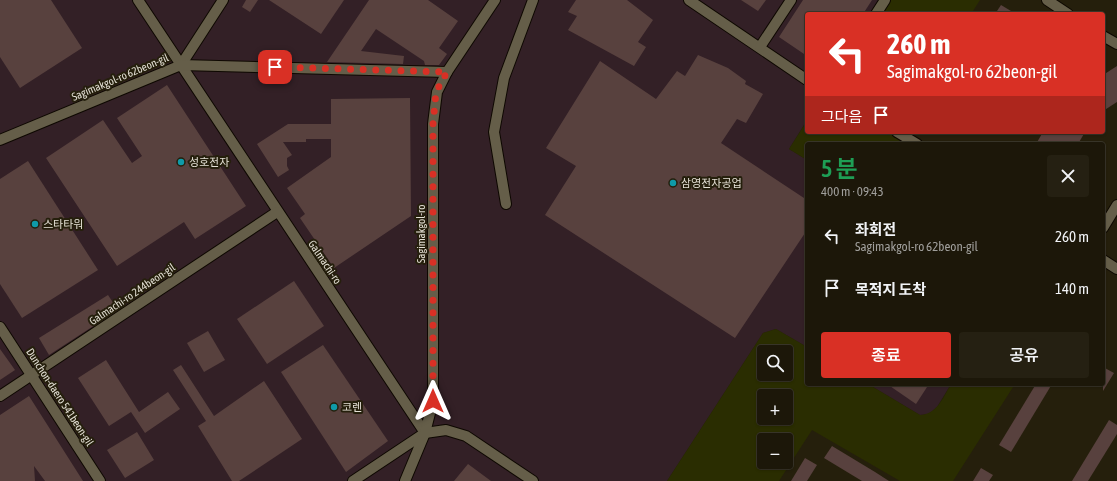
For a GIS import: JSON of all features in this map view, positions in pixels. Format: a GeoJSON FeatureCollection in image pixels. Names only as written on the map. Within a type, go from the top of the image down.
{"type":"FeatureCollection","features":[{"type":"Feature","properties":{"kind":"street","name":"Galmachi-ro"},"geometry":{"type":"LineString","coordinates":[[138,0],[425,433]]}},
{"type":"Feature","properties":{"kind":"street"},"geometry":{"type":"LineString","coordinates":[[181,65],[223,0]]}},
{"type":"Feature","properties":{"kind":"street","name":"Sagimakgol-ro"},"geometry":{"type":"LineString","coordinates":[[405,481],[425,433],[433,401],[433,124],[436,92],[447,72],[495,0]]}},
{"type":"Feature","properties":{"kind":"street"},"geometry":{"type":"LineString","coordinates":[[506,204],[494,132],[504,78],[533,0]]}},
{"type":"Feature","properties":{"kind":"street"},"geometry":{"type":"LineString","coordinates":[[689,0],[805,79]]}},
{"type":"Feature","properties":{"kind":"street"},"geometry":{"type":"LineString","coordinates":[[760,48],[791,0]]}},
{"type":"Feature","properties":{"kind":"street"},"geometry":{"type":"LineString","coordinates":[[877,12],[885,0]]}},
{"type":"Feature","properties":{"kind":"street"},"geometry":{"type":"LineString","coordinates":[[1047,0],[1065,12]]}},
{"type":"Feature","properties":{"kind":"street"},"geometry":{"type":"LineString","coordinates":[[1105,37],[1117,44]]}},
{"type":"Feature","properties":{"kind":"street","name":"Sagimakgol-ro 62beon-gil"},"geometry":{"type":"LineString","coordinates":[[0,140],[181,65],[447,72]]}},
{"type":"Feature","properties":{"kind":"street"},"geometry":{"type":"LineString","coordinates":[[900,134],[914,142]]}},
{"type":"Feature","properties":{"kind":"street"},"geometry":{"type":"LineString","coordinates":[[1105,225],[1117,205]]}},
{"type":"Feature","properties":{"kind":"street","name":"Galmachi-ro 244beon-gil"},"geometry":{"type":"LineString","coordinates":[[0,396],[278,212]]}},
{"type":"Feature","properties":{"kind":"street"},"geometry":{"type":"LineString","coordinates":[[1105,261],[1117,269]]}},
{"type":"Feature","properties":{"kind":"street","name":"Dunchon-daero 541beon-gil"},"geometry":{"type":"LineString","coordinates":[[0,327],[100,481]]}},
{"type":"Feature","properties":{"kind":"street"},"geometry":{"type":"LineString","coordinates":[[353,481],[425,433],[446,430],[466,436],[533,481]]}},
{"type":"Feature","properties":{"kind":"shaded area"},"geometry":{"type":"Polygon","coordinates":[[[0,0],[883,0],[875,12],[805,12],[805,123],[789,149],[805,159],[805,346],[776,329],[763,333],[667,481],[0,481],[0,0]]]}},
{"type":"Feature","properties":{"kind":"shaded area"},"geometry":{"type":"Polygon","coordinates":[[[871,386],[950,386],[937,407],[929,414],[920,415],[871,386]]]}},
{"type":"Feature","properties":{"kind":"green space"},"geometry":{"type":"Polygon","coordinates":[[[885,0],[980,0],[972,12],[877,12],[885,0]]]}},
{"type":"Feature","properties":{"kind":"green space"},"geometry":{"type":"Polygon","coordinates":[[[805,124],[805,134],[903,134],[916,142],[805,142],[805,159],[789,149],[805,124]]]}},
{"type":"Feature","properties":{"kind":"green space"},"geometry":{"type":"Polygon","coordinates":[[[776,329],[805,346],[805,386],[871,386],[920,415],[931,412],[942,400],[950,386],[1014,386],[953,481],[900,481],[812,430],[793,459],[793,433],[757,433],[757,469],[787,469],[779,481],[667,481],[763,333],[776,329]]]}},
{"type":"Feature","properties":{"kind":"building"},"geometry":{"type":"Polygon","coordinates":[[[0,0],[51,0],[82,48],[20,88],[0,57],[0,0]]]}},
{"type":"Feature","properties":{"kind":"building"},"geometry":{"type":"Polygon","coordinates":[[[246,0],[258,0],[250,12],[242,7],[246,0]]]}},
{"type":"Feature","properties":{"kind":"building"},"geometry":{"type":"Polygon","coordinates":[[[269,0],[344,0],[321,34],[269,0]]]}},
{"type":"Feature","properties":{"kind":"building"},"geometry":{"type":"Polygon","coordinates":[[[369,0],[428,0],[458,21],[439,48],[447,54],[439,65],[425,65],[424,61],[376,29],[361,51],[404,56],[403,64],[327,62],[369,0]]]}},
{"type":"Feature","properties":{"kind":"building"},"geometry":{"type":"Polygon","coordinates":[[[576,0],[627,0],[653,20],[638,42],[646,47],[634,66],[568,30],[577,16],[568,12],[576,0]]]}},
{"type":"Feature","properties":{"kind":"building"},"geometry":{"type":"Polygon","coordinates":[[[741,0],[766,0],[758,11],[741,0]]]}},
{"type":"Feature","properties":{"kind":"building"},"geometry":{"type":"Polygon","coordinates":[[[803,0],[872,0],[864,12],[805,12],[805,55],[779,37],[803,0]]]}},
{"type":"Feature","properties":{"kind":"building"},"geometry":{"type":"Polygon","coordinates":[[[1001,5],[1013,12],[996,12],[1001,5]]]}},
{"type":"Feature","properties":{"kind":"building","name":"삼영전자공업"},"geometry":{"type":"Polygon","coordinates":[[[698,55],[728,68],[746,81],[745,84],[763,94],[746,123],[737,119],[721,143],[805,199],[805,233],[735,338],[545,215],[576,166],[546,148],[600,61],[656,99],[677,71],[685,76],[698,55]]]}},
{"type":"Feature","properties":{"kind":"building"},"geometry":{"type":"Polygon","coordinates":[[[1117,66],[1117,102],[1105,110],[1105,74],[1117,66]]]}},
{"type":"Feature","properties":{"kind":"building"},"geometry":{"type":"Polygon","coordinates":[[[167,85],[246,206],[195,239],[184,222],[117,266],[46,158],[103,120],[132,163],[142,156],[117,118],[167,85]]]}},
{"type":"Feature","properties":{"kind":"building"},"geometry":{"type":"Polygon","coordinates":[[[410,98],[411,216],[334,268],[300,218],[305,214],[287,188],[331,157],[331,139],[306,139],[306,142],[283,142],[292,155],[287,158],[287,166],[289,170],[278,177],[257,144],[288,124],[331,124],[331,99],[410,98]]]}},
{"type":"Feature","properties":{"kind":"building"},"geometry":{"type":"Polygon","coordinates":[[[1042,134],[1084,134],[1079,142],[1037,142],[1042,134]]]}},
{"type":"Feature","properties":{"kind":"building","name":"스타타워"},"geometry":{"type":"Polygon","coordinates":[[[28,161],[98,270],[22,318],[0,284],[0,179],[28,161]]]}},
{"type":"Feature","properties":{"kind":"building"},"geometry":{"type":"Polygon","coordinates":[[[294,281],[324,326],[267,364],[237,319],[294,281]]]}},
{"type":"Feature","properties":{"kind":"building"},"geometry":{"type":"Polygon","coordinates":[[[108,295],[118,310],[49,355],[39,338],[108,295]]]}},
{"type":"Feature","properties":{"kind":"building"},"geometry":{"type":"Polygon","coordinates":[[[208,331],[225,360],[204,372],[187,343],[208,331]]]}},
{"type":"Feature","properties":{"kind":"building","name":"코렌"},"geometry":{"type":"Polygon","coordinates":[[[323,345],[388,441],[346,472],[281,372],[323,345]]]}},
{"type":"Feature","properties":{"kind":"building"},"geometry":{"type":"Polygon","coordinates":[[[0,349],[15,370],[0,380],[0,349]]]}},
{"type":"Feature","properties":{"kind":"building"},"geometry":{"type":"Polygon","coordinates":[[[106,360],[139,412],[168,392],[180,409],[145,433],[131,412],[109,426],[78,378],[106,360]]]}},
{"type":"Feature","properties":{"kind":"building"},"geometry":{"type":"Polygon","coordinates":[[[181,365],[214,416],[264,381],[302,439],[239,481],[232,481],[198,426],[206,421],[173,370],[181,365]]]}},
{"type":"Feature","properties":{"kind":"building"},"geometry":{"type":"Polygon","coordinates":[[[1105,368],[1114,373],[1103,391],[1103,386],[1105,386],[1105,368]]]}},
{"type":"Feature","properties":{"kind":"building"},"geometry":{"type":"Polygon","coordinates":[[[890,386],[928,386],[916,404],[890,386]]]}},
{"type":"Feature","properties":{"kind":"building"},"geometry":{"type":"Polygon","coordinates":[[[1035,386],[1051,386],[1011,452],[999,445],[1035,386]]]}},
{"type":"Feature","properties":{"kind":"building"},"geometry":{"type":"Polygon","coordinates":[[[29,396],[83,481],[45,481],[34,466],[35,481],[0,481],[0,415],[29,396]]]}},
{"type":"Feature","properties":{"kind":"building"},"geometry":{"type":"Polygon","coordinates":[[[1109,420],[1117,425],[1117,434],[1088,481],[1072,481],[1109,420]]]}},
{"type":"Feature","properties":{"kind":"building"},"geometry":{"type":"Polygon","coordinates":[[[137,432],[154,460],[125,478],[107,450],[137,432]]]}},
{"type":"Feature","properties":{"kind":"building"},"geometry":{"type":"Polygon","coordinates":[[[832,446],[889,481],[862,481],[824,458],[832,446]]]}},
{"type":"Feature","properties":{"kind":"building"},"geometry":{"type":"Polygon","coordinates":[[[805,458],[817,465],[807,481],[791,481],[805,458]]]}},
{"type":"Feature","properties":{"kind":"building"},"geometry":{"type":"Polygon","coordinates":[[[468,464],[491,481],[454,481],[468,464]]]}},
{"type":"Feature","properties":{"kind":"building"},"geometry":{"type":"Polygon","coordinates":[[[981,468],[993,475],[989,481],[973,481],[981,468]]]}},
{"type":"Feature","properties":{"kind":"place","name":"성호전자"},"geometry":{"type":"Point","coordinates":[181,162]}},
{"type":"Feature","properties":{"kind":"place","name":"삼영전자공업"},"geometry":{"type":"Point","coordinates":[673,183]}},
{"type":"Feature","properties":{"kind":"place","name":"스타타워"},"geometry":{"type":"Point","coordinates":[35,224]}},
{"type":"Feature","properties":{"kind":"place","name":"코렌"},"geometry":{"type":"Point","coordinates":[334,407]}},
{"type":"Feature","properties":{"kind":"route"},"geometry":{"type":"LineString","coordinates":[[275,67],[447,72],[436,92],[433,124],[433,401]]}}]}
